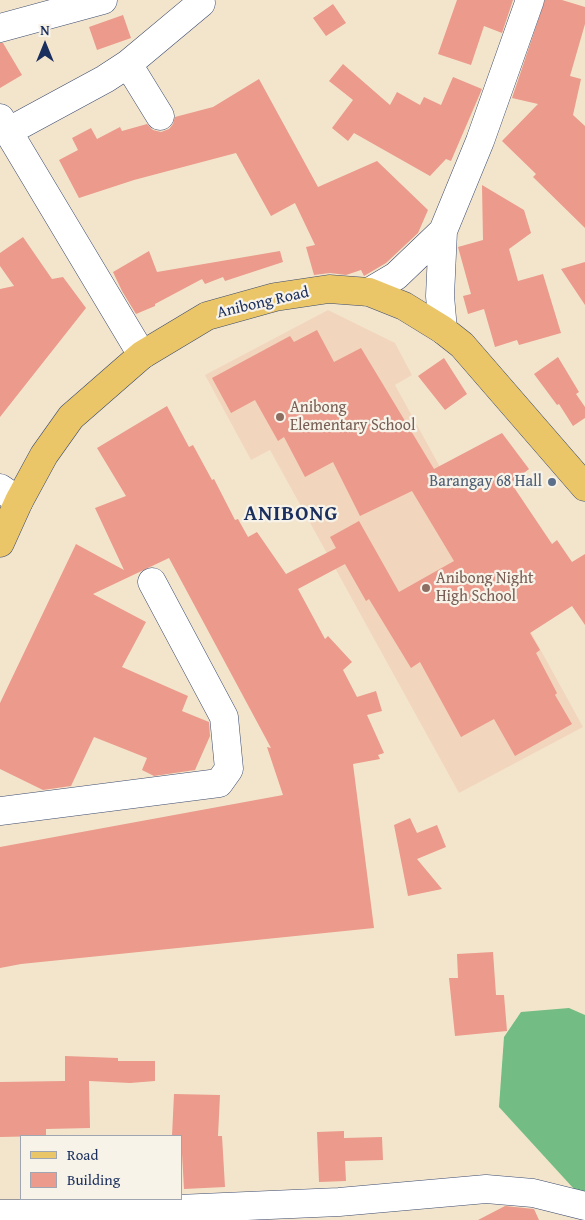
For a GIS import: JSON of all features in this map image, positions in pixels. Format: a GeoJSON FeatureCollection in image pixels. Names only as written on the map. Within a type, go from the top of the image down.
{"type":"FeatureCollection","features":[{"type":"Feature","properties":{"kind":"main road","name":"Anibong Road"},"geometry":{"type":"LineString","coordinates":[[0,543],[10,495],[44,455],[72,417],[142,355],[206,316],[275,297],[329,289],[369,292],[404,306],[443,330],[462,345],[585,487]]}},
{"type":"Feature","properties":{"kind":"street"},"geometry":{"type":"LineString","coordinates":[[0,28],[103,0]]}},
{"type":"Feature","properties":{"kind":"street"},"geometry":{"type":"LineString","coordinates":[[443,330],[440,296],[443,231],[480,141],[530,0]]}},
{"type":"Feature","properties":{"kind":"street"},"geometry":{"type":"LineString","coordinates":[[142,355],[4,124],[105,79],[128,64],[201,2]]}},
{"type":"Feature","properties":{"kind":"street"},"geometry":{"type":"LineString","coordinates":[[128,64],[160,116]]}},
{"type":"Feature","properties":{"kind":"street"},"geometry":{"type":"LineString","coordinates":[[369,292],[396,276],[443,231]]}},
{"type":"Feature","properties":{"kind":"street"},"geometry":{"type":"LineString","coordinates":[[0,811],[219,783],[229,769],[224,717],[152,582]]}},
{"type":"Feature","properties":{"kind":"street"},"geometry":{"type":"LineString","coordinates":[[0,1214],[64,1217],[339,1202],[486,1189],[533,1192],[585,1206]]}},
{"type":"Feature","properties":{"kind":"shaded area","name":"Anibong Night High School"},"geometry":{"type":"Polygon","coordinates":[[[328,310],[395,343],[412,375],[395,385],[583,727],[459,793],[270,450],[251,460],[205,375],[328,310]]]}},
{"type":"Feature","properties":{"kind":"green space"},"geometry":{"type":"Polygon","coordinates":[[[569,1008],[585,1015],[585,1201],[499,1107],[504,1037],[521,1012],[569,1008]]]}},
{"type":"Feature","properties":{"kind":"building"},"geometry":{"type":"Polygon","coordinates":[[[457,0],[513,0],[502,33],[484,26],[471,65],[438,54],[457,0]]]}},
{"type":"Feature","properties":{"kind":"building"},"geometry":{"type":"Polygon","coordinates":[[[545,0],[562,0],[585,7],[585,24],[570,76],[581,79],[573,115],[585,126],[585,228],[533,177],[536,174],[502,141],[538,104],[512,98],[545,0]]]}},
{"type":"Feature","properties":{"kind":"building"},"geometry":{"type":"Polygon","coordinates":[[[333,4],[346,23],[326,36],[313,18],[333,4]]]}},
{"type":"Feature","properties":{"kind":"building"},"geometry":{"type":"Polygon","coordinates":[[[123,15],[131,38],[97,50],[89,27],[123,15]]]}},
{"type":"Feature","properties":{"kind":"building"},"geometry":{"type":"Polygon","coordinates":[[[0,43],[3,43],[22,75],[0,88],[0,43]]]}},
{"type":"Feature","properties":{"kind":"building"},"geometry":{"type":"Polygon","coordinates":[[[343,64],[390,105],[397,92],[420,105],[424,97],[441,105],[453,77],[482,89],[451,161],[446,159],[430,176],[354,133],[348,141],[332,128],[353,100],[329,81],[343,64]]]}},
{"type":"Feature","properties":{"kind":"building"},"geometry":{"type":"Polygon","coordinates":[[[259,79],[318,187],[377,161],[428,210],[418,233],[386,263],[364,276],[361,270],[346,275],[330,273],[314,275],[306,247],[315,245],[295,203],[271,216],[236,153],[134,180],[79,198],[59,160],[78,150],[72,138],[91,128],[97,139],[120,127],[122,131],[147,124],[153,130],[161,132],[169,129],[175,117],[213,107],[259,79]]]}},
{"type":"Feature","properties":{"kind":"building"},"geometry":{"type":"Polygon","coordinates":[[[482,185],[524,210],[531,233],[509,249],[518,281],[543,274],[561,333],[519,345],[517,340],[495,347],[484,309],[468,314],[463,296],[471,294],[458,247],[483,240],[482,185]]]}},
{"type":"Feature","properties":{"kind":"building"},"geometry":{"type":"Polygon","coordinates":[[[23,237],[52,279],[63,277],[86,308],[0,417],[0,289],[14,286],[0,266],[0,253],[23,237]]]}},
{"type":"Feature","properties":{"kind":"building"},"geometry":{"type":"Polygon","coordinates":[[[149,251],[157,272],[280,251],[283,262],[225,281],[223,277],[205,284],[202,279],[155,304],[155,306],[136,314],[113,272],[149,251]]]}},
{"type":"Feature","properties":{"kind":"building"},"geometry":{"type":"Polygon","coordinates":[[[585,262],[585,305],[561,269],[585,262]]]}},
{"type":"Feature","properties":{"kind":"building"},"geometry":{"type":"Polygon","coordinates":[[[317,330],[334,362],[361,348],[434,469],[502,433],[529,469],[511,483],[552,544],[557,540],[572,562],[585,554],[585,625],[572,606],[530,633],[540,650],[536,653],[557,693],[555,695],[572,724],[515,756],[494,719],[461,737],[420,662],[411,668],[369,599],[366,601],[345,564],[298,589],[325,639],[328,636],[352,662],[343,670],[357,697],[376,691],[382,711],[367,715],[384,753],[378,755],[380,759],[353,764],[374,928],[21,964],[0,968],[0,847],[283,795],[267,747],[271,748],[169,558],[93,594],[146,622],[122,667],[188,696],[182,711],[209,722],[210,736],[195,770],[154,776],[142,770],[147,758],[94,737],[71,786],[43,790],[0,769],[0,703],[76,544],[124,570],[95,508],[126,496],[97,448],[167,406],[189,447],[193,445],[212,480],[214,479],[235,520],[238,519],[248,537],[257,532],[286,574],[336,548],[330,537],[359,521],[399,592],[454,561],[412,491],[360,516],[333,462],[305,477],[284,437],[278,441],[255,400],[231,413],[212,378],[290,336],[294,342],[317,330]]]}},
{"type":"Feature","properties":{"kind":"building"},"geometry":{"type":"Polygon","coordinates":[[[558,357],[579,392],[576,394],[585,407],[585,418],[573,426],[559,404],[557,405],[534,374],[558,357]]]}},
{"type":"Feature","properties":{"kind":"building"},"geometry":{"type":"Polygon","coordinates":[[[444,358],[467,394],[445,410],[418,376],[444,358]]]}},
{"type":"Feature","properties":{"kind":"building"},"geometry":{"type":"Polygon","coordinates":[[[410,818],[417,833],[437,825],[446,847],[417,859],[442,889],[408,896],[394,825],[410,818]]]}},
{"type":"Feature","properties":{"kind":"building"},"geometry":{"type":"Polygon","coordinates":[[[493,952],[496,995],[504,995],[507,1031],[455,1036],[449,978],[458,978],[457,954],[493,952]]]}},
{"type":"Feature","properties":{"kind":"building"},"geometry":{"type":"Polygon","coordinates":[[[65,1056],[118,1058],[118,1061],[155,1061],[155,1081],[130,1083],[89,1081],[90,1128],[46,1129],[46,1135],[0,1137],[0,1082],[65,1081],[65,1056]]]}},
{"type":"Feature","properties":{"kind":"building"},"geometry":{"type":"Polygon","coordinates":[[[174,1094],[220,1095],[218,1136],[222,1136],[225,1187],[184,1189],[182,1135],[172,1135],[174,1094]]]}},
{"type":"Feature","properties":{"kind":"building"},"geometry":{"type":"Polygon","coordinates":[[[344,1131],[344,1138],[382,1137],[383,1160],[345,1161],[346,1181],[319,1182],[317,1132],[344,1131]]]}},
{"type":"Feature","properties":{"kind":"building"},"geometry":{"type":"Polygon","coordinates":[[[505,1206],[534,1209],[539,1220],[478,1220],[505,1206]]]}},
{"type":"Feature","properties":{"kind":"place","name":"Anibong Elementary School"},"geometry":{"type":"Point","coordinates":[280,417]}},
{"type":"Feature","properties":{"kind":"place","name":"Barangay 68 Hall"},"geometry":{"type":"Point","coordinates":[552,482]}},
{"type":"Feature","properties":{"kind":"place","name":"Anibong Night High School"},"geometry":{"type":"Point","coordinates":[426,588]}},
{"type":"Feature","properties":{"kind":"district","name":"ANIBONG"},"geometry":{"type":"Point","coordinates":[291,515]}}]}
